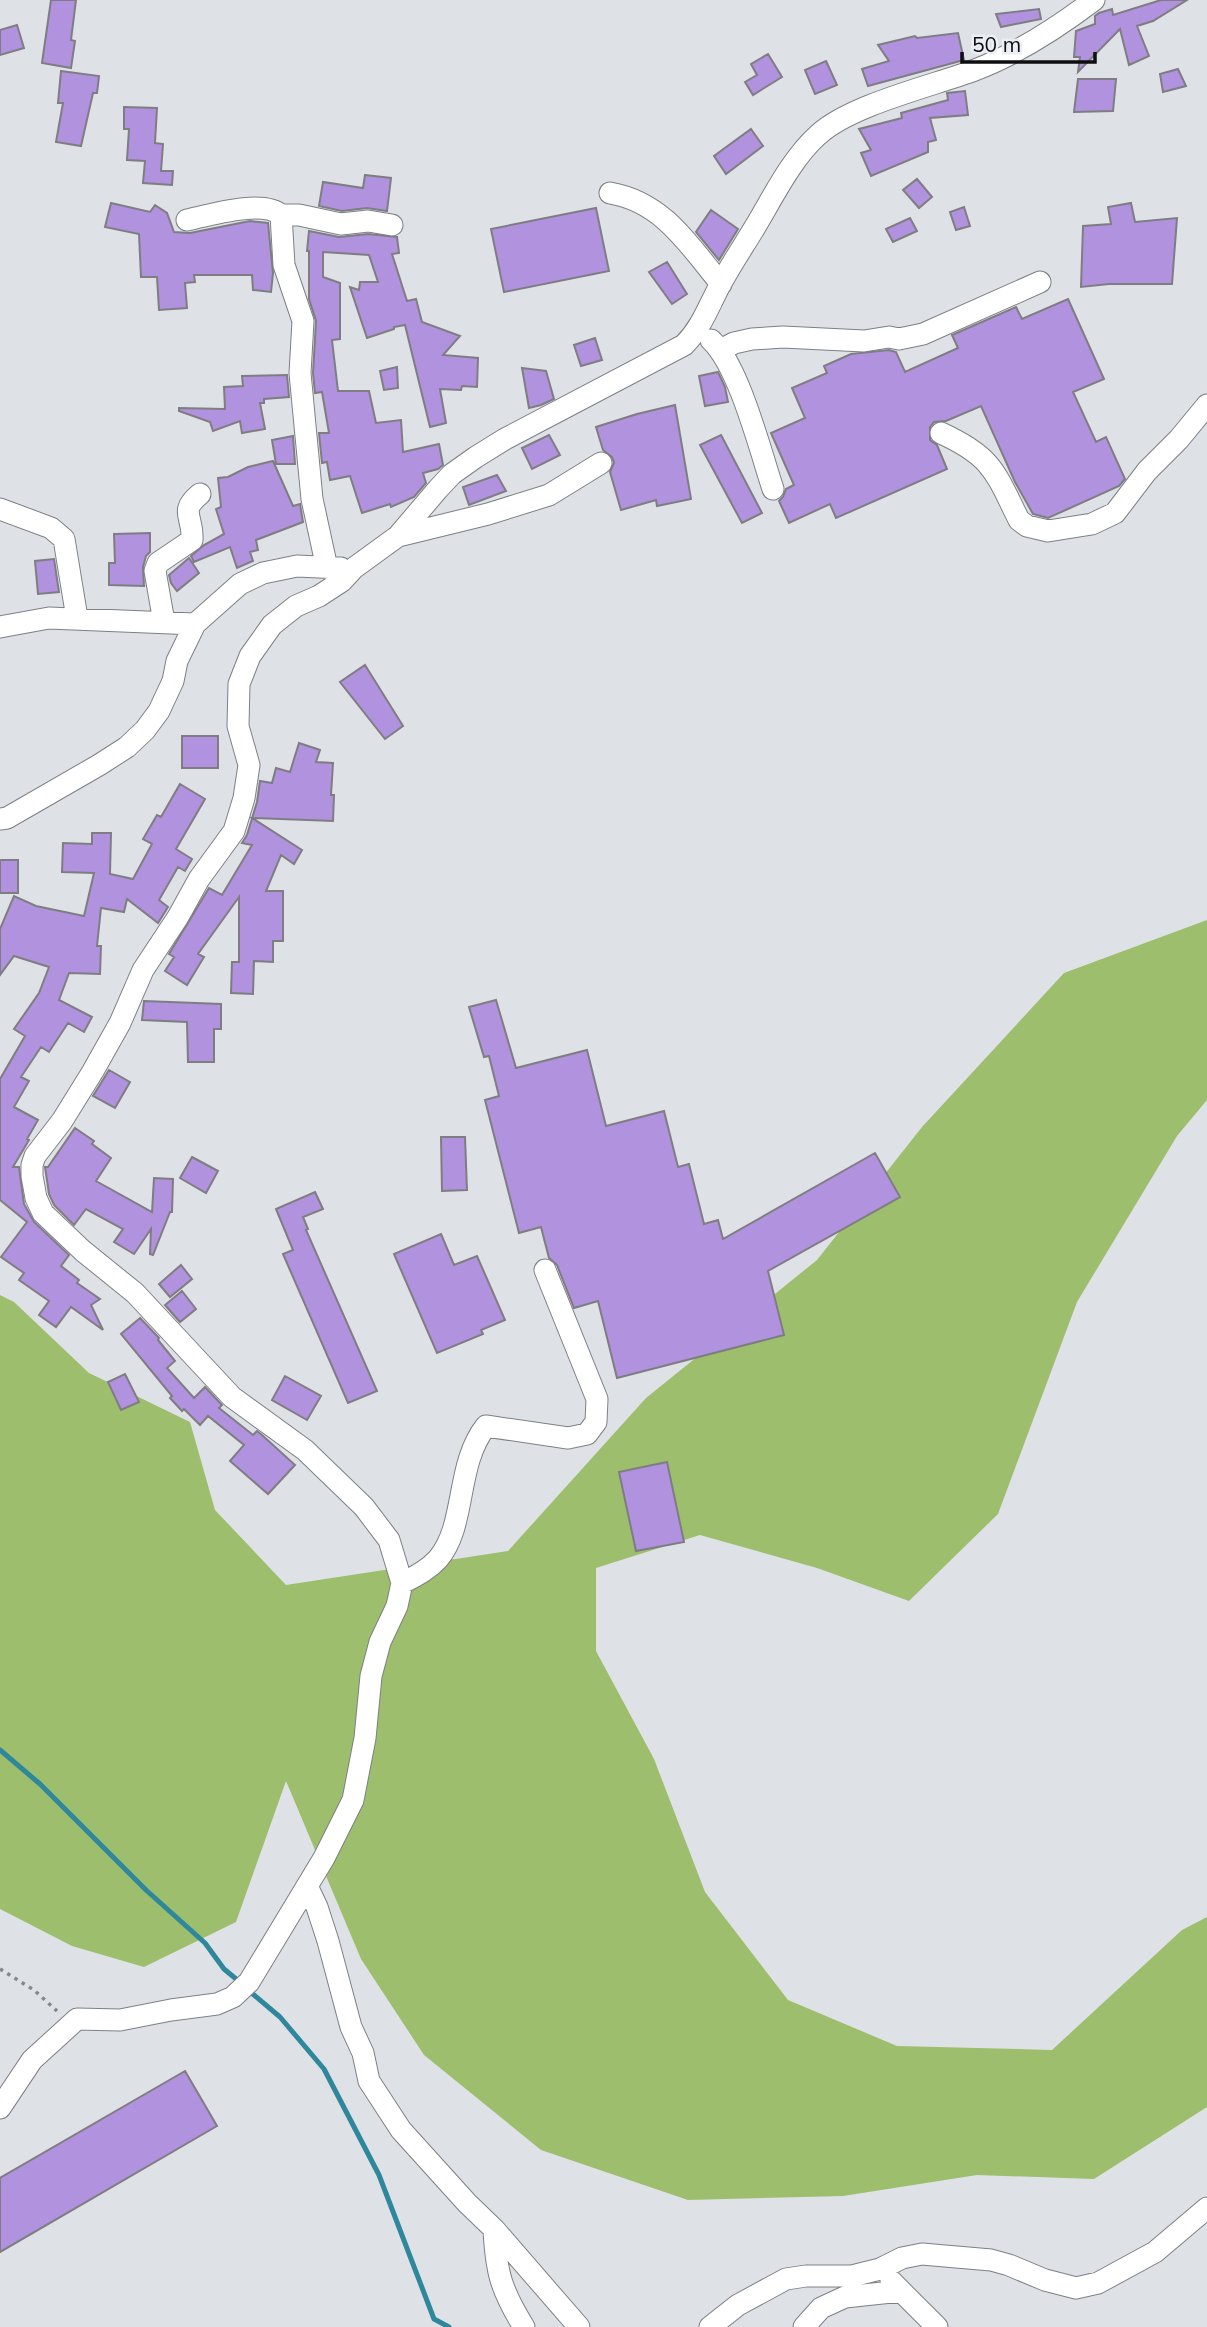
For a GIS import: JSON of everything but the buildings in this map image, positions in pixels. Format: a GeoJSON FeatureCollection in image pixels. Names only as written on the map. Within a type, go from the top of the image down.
{"type":"FeatureCollection","features":[{"type":"Feature","properties":{"kind":"street"},"geometry":{"type":"LineString","coordinates":[[0,2108],[32,2060],[76,2019],[120,2020],[217,2004],[233,1997],[249,1982],[324,1858],[353,1800],[365,1738],[371,1676],[380,1642],[397,1606],[402,1583],[389,1540],[364,1507],[305,1450],[232,1397],[135,1293],[83,1251],[43,1213],[36,1198],[32,1176],[35,1156],[62,1121],[93,1071],[120,1023],[143,970],[199,879],[234,831],[244,798],[249,765],[238,726],[239,684],[250,656],[281,617],[296,606],[319,596],[398,536],[452,474],[529,426],[676,351],[697,332],[720,284],[783,180],[817,135],[834,122],[862,110],[976,69],[1006,55],[1053,32],[1094,0]]}},
{"type":"Feature","properties":{"kind":"street"},"geometry":{"type":"LineString","coordinates":[[610,193],[642,203],[674,226],[720,284]]}},
{"type":"Feature","properties":{"kind":"street"},"geometry":{"type":"LineString","coordinates":[[187,220],[247,208],[270,209],[281,215],[299,215],[341,223],[368,221],[392,225]]}},
{"type":"Feature","properties":{"kind":"street"},"geometry":{"type":"LineString","coordinates":[[281,215],[284,265],[303,321],[300,373],[313,499],[327,568]]}},
{"type":"Feature","properties":{"kind":"street"},"geometry":{"type":"LineString","coordinates":[[721,350],[734,343],[752,339],[783,337],[864,341],[889,337],[899,340],[923,334],[1040,282]]}},
{"type":"Feature","properties":{"kind":"street"},"geometry":{"type":"LineString","coordinates":[[697,332],[721,350],[732,369],[773,489]]}},
{"type":"Feature","properties":{"kind":"street"},"geometry":{"type":"LineString","coordinates":[[941,433],[964,444],[991,466],[1019,520],[1027,526],[1048,531],[1092,524],[1115,513],[1147,471],[1179,439],[1207,405]]}},
{"type":"Feature","properties":{"kind":"street"},"geometry":{"type":"LineString","coordinates":[[398,536],[488,514],[549,495],[601,463]]}},
{"type":"Feature","properties":{"kind":"street"},"geometry":{"type":"LineString","coordinates":[[164,622],[155,570],[158,562],[192,540],[187,508],[200,494]]}},
{"type":"Feature","properties":{"kind":"street"},"geometry":{"type":"LineString","coordinates":[[0,509],[51,528],[64,539],[77,618]]}},
{"type":"Feature","properties":{"kind":"street"},"geometry":{"type":"LineString","coordinates":[[0,819],[99,765],[127,747],[145,730],[159,711],[173,681],[177,661],[195,624],[240,584],[263,573],[296,566],[354,568]]}},
{"type":"Feature","properties":{"kind":"street"},"geometry":{"type":"LineString","coordinates":[[0,627],[29,620],[77,618],[195,624]]}},
{"type":"Feature","properties":{"kind":"street"},"geometry":{"type":"LineString","coordinates":[[402,1583],[422,1573],[439,1557],[452,1531],[475,1440],[486,1426],[568,1438],[587,1434],[596,1422],[597,1399],[545,1270]]}},
{"type":"Feature","properties":{"kind":"street"},"geometry":{"type":"LineString","coordinates":[[307,1886],[328,1941],[351,2026],[363,2053],[369,2081],[409,2139],[494,2229],[579,2327]]}},
{"type":"Feature","properties":{"kind":"street"},"geometry":{"type":"LineString","coordinates":[[710,2327],[738,2305],[786,2279],[852,2276],[880,2269],[902,2258],[922,2254],[980,2259],[1009,2265],[1037,2277],[1076,2288],[1098,2283],[1155,2252],[1207,2208]]}},
{"type":"Feature","properties":{"kind":"street"},"geometry":{"type":"LineString","coordinates":[[494,2229],[496,2266],[503,2289],[524,2327]]}},
{"type":"Feature","properties":{"kind":"street"},"geometry":{"type":"LineString","coordinates":[[880,2269],[929,2323]]}},
{"type":"Feature","properties":{"kind":"street"},"geometry":{"type":"LineString","coordinates":[[804,2327],[821,2308],[845,2297],[901,2291]]}},
{"type":"Feature","properties":{"kind":"path"},"geometry":{"type":"LineString","coordinates":[[0,1969],[34,1990],[57,2011],[76,2019]]}},
{"type":"Feature","properties":{"kind":"green space"},"geometry":{"type":"Polygon","coordinates":[[[1207,920],[1207,1100],[1177,1136],[1077,1302],[998,1514],[909,1601],[817,1568],[700,1535],[596,1568],[596,1651],[654,1759],[705,1892],[788,2000],[897,2046],[1052,2050],[1182,1930],[1207,1917],[1207,2107],[1094,2179],[977,2175],[843,2196],[688,2200],[541,2150],[424,2055],[361,1959],[286,1781],[236,1922],[144,1967],[72,1946],[0,1909],[0,1295],[14,1302],[89,1373],[190,1422],[215,1510],[286,1585],[508,1551],[646,1398],[817,1260],[922,1127],[1064,973],[1207,920]]]}},
{"type":"Feature","properties":{"kind":"waterway"},"geometry":{"type":"LineString","coordinates":[[0,1750],[40,1784],[146,1890],[205,1943],[224,1969],[241,1983]]}},
{"type":"Feature","properties":{"kind":"waterway"},"geometry":{"type":"LineString","coordinates":[[248,1990],[280,2017],[324,2069],[379,2175],[434,2319],[449,2327]]}}]}
